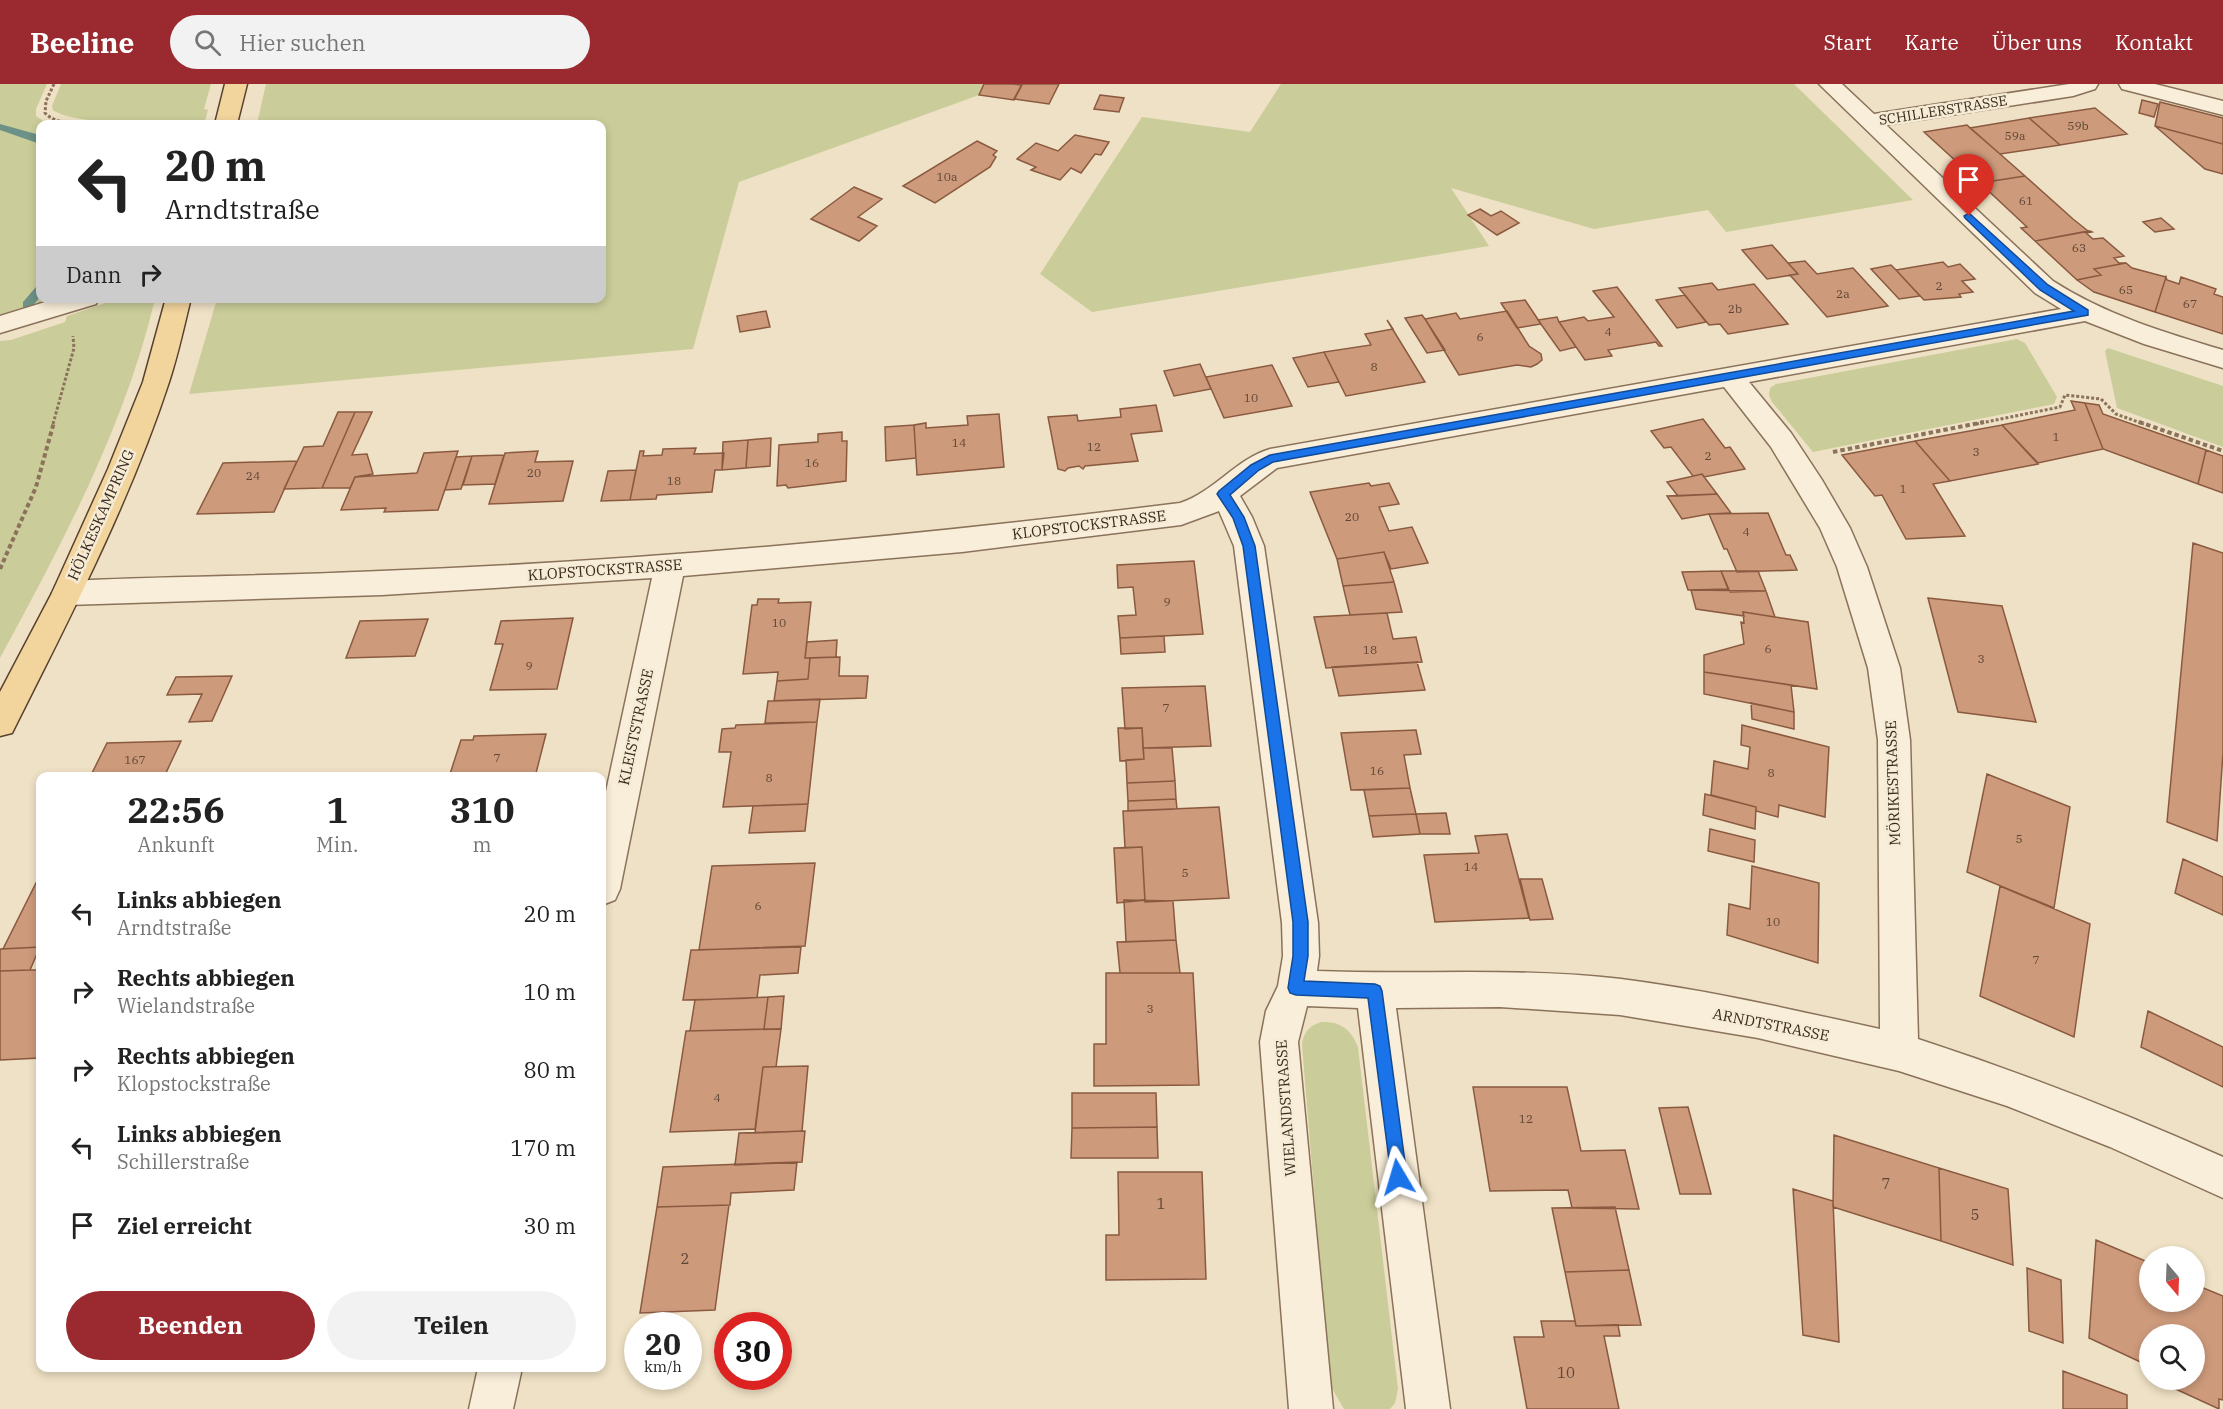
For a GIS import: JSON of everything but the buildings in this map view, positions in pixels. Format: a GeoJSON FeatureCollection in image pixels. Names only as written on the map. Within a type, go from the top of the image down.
{"type":"FeatureCollection","features":[{"type":"Feature","properties":{"kind":"main road"},"geometry":{"type":"LineString","coordinates":[[228,115],[236,84]]}},
{"type":"Feature","properties":{"kind":"main road","name":"HÖLKESKAMPRING"},"geometry":{"type":"LineString","coordinates":[[0,723],[67,593],[122,469],[156,382],[178,303]]}},
{"type":"Feature","properties":{"kind":"street","name":"SCHILLERSTRASSE"},"geometry":{"type":"LineString","coordinates":[[1830,84],[2044,287],[2084,313],[2138,333],[2223,359]]}},
{"type":"Feature","properties":{"kind":"street","name":"SCHILLERSTRASSE"},"geometry":{"type":"LineString","coordinates":[[1869,121],[2073,90],[2087,84]]}},
{"type":"Feature","properties":{"kind":"street"},"geometry":{"type":"LineString","coordinates":[[2130,84],[2223,108]]}},
{"type":"Feature","properties":{"kind":"street"},"geometry":{"type":"LineString","coordinates":[[0,325],[73,303]]}},
{"type":"Feature","properties":{"kind":"street","name":"KLOPSTOCKSTRASSE"},"geometry":{"type":"LineString","coordinates":[[67,593],[150,588],[382,583],[670,566],[962,541],[1181,514],[1206,505],[1270,459],[2084,313]]}},
{"type":"Feature","properties":{"kind":"street","name":"MÖRIKESTRASSE"},"geometry":{"type":"LineString","coordinates":[[1731,377],[1794,460],[1835,528],[1852,567],[1884,668],[1894,740],[1899,1052]]}},
{"type":"Feature","properties":{"kind":"street","name":"WIELANDSTRASSE"},"geometry":{"type":"LineString","coordinates":[[1223,494],[1238,517],[1249,546],[1300,922],[1301,956],[1296,988],[1285,1011],[1279,1042],[1311,1409]]}},
{"type":"Feature","properties":{"kind":"street","name":"KLEISTSTRASSE"},"geometry":{"type":"LineString","coordinates":[[606,870],[670,566]]}},
{"type":"Feature","properties":{"kind":"street","name":"ARNDTSTRASSE"},"geometry":{"type":"LineString","coordinates":[[1296,988],[1375,991],[1500,988],[1620,997],[1758,1020],[1899,1052],[2007,1087],[2120,1131],[2223,1178]]}},
{"type":"Feature","properties":{"kind":"street"},"geometry":{"type":"LineString","coordinates":[[1375,991],[1428,1409]]}},
{"type":"Feature","properties":{"kind":"street"},"geometry":{"type":"LineString","coordinates":[[491,1409],[499,1372]]}},
{"type":"Feature","properties":{"kind":"path"},"geometry":{"type":"LineString","coordinates":[[54,84],[46,101],[45,113],[51,119],[60,120]]}},
{"type":"Feature","properties":{"kind":"path"},"geometry":{"type":"LineString","coordinates":[[0,569],[36,487],[74,348],[72,320],[83,303]]}},
{"type":"Feature","properties":{"kind":"path"},"geometry":{"type":"LineString","coordinates":[[1794,460],[2060,407],[2065,395],[2102,399],[2116,414],[2223,451]]}},
{"type":"Feature","properties":{"kind":"green space"},"geometry":{"type":"Polygon","coordinates":[[[0,84],[47,84],[36,109],[36,116],[42,120],[36,120],[36,303],[0,315],[0,84]]]}},
{"type":"Feature","properties":{"kind":"green space"},"geometry":{"type":"Polygon","coordinates":[[[61,84],[211,84],[204,109],[208,110],[205,120],[92,120],[64,115],[53,110],[52,106],[61,84]]]}},
{"type":"Feature","properties":{"kind":"green space"},"geometry":{"type":"Polygon","coordinates":[[[266,84],[984,84],[979,95],[739,182],[693,349],[189,394],[216,303],[606,303],[606,120],[258,120],[266,84]]]}},
{"type":"Feature","properties":{"kind":"green space"},"geometry":{"type":"Polygon","coordinates":[[[1281,84],[1794,84],[1913,200],[1726,232],[1708,210],[1594,229],[1451,188],[1489,246],[1092,312],[1040,274],[1142,117],[1250,132],[1281,84]]]}},
{"type":"Feature","properties":{"kind":"green space"},"geometry":{"type":"Polygon","coordinates":[[[105,303],[154,303],[127,393],[90,483],[0,658],[0,341],[11,340],[65,322],[67,316],[105,303]]]}},
{"type":"Feature","properties":{"kind":"green space"},"geometry":{"type":"Polygon","coordinates":[[[2017,339],[2025,343],[2057,397],[2054,404],[1813,452],[1772,402],[1769,395],[1770,388],[1776,384],[2017,339]]]}},
{"type":"Feature","properties":{"kind":"green space"},"geometry":{"type":"Polygon","coordinates":[[[2108,348],[2223,386],[2223,447],[2117,408],[2105,351],[2108,348]]]}},
{"type":"Feature","properties":{"kind":"green space"},"geometry":{"type":"Polygon","coordinates":[[[1321,1022],[1344,1027],[1352,1035],[1358,1047],[1398,1389],[1395,1403],[1390,1409],[1344,1409],[1330,1385],[1302,1045],[1307,1030],[1321,1022]]]}},
{"type":"Feature","properties":{"kind":"waterway"},"geometry":{"type":"LineString","coordinates":[[0,127],[36,138]]}},
{"type":"Feature","properties":{"kind":"waterway"},"geometry":{"type":"LineString","coordinates":[[27,305],[36,295]]}},
{"type":"Feature","properties":{"kind":"route"},"geometry":{"type":"LineString","coordinates":[[1398,1177],[1375,991],[1296,988],[1301,956],[1300,922],[1249,546],[1238,517],[1223,494],[1270,459],[2084,313],[2044,287],[1969,216]]}}]}
